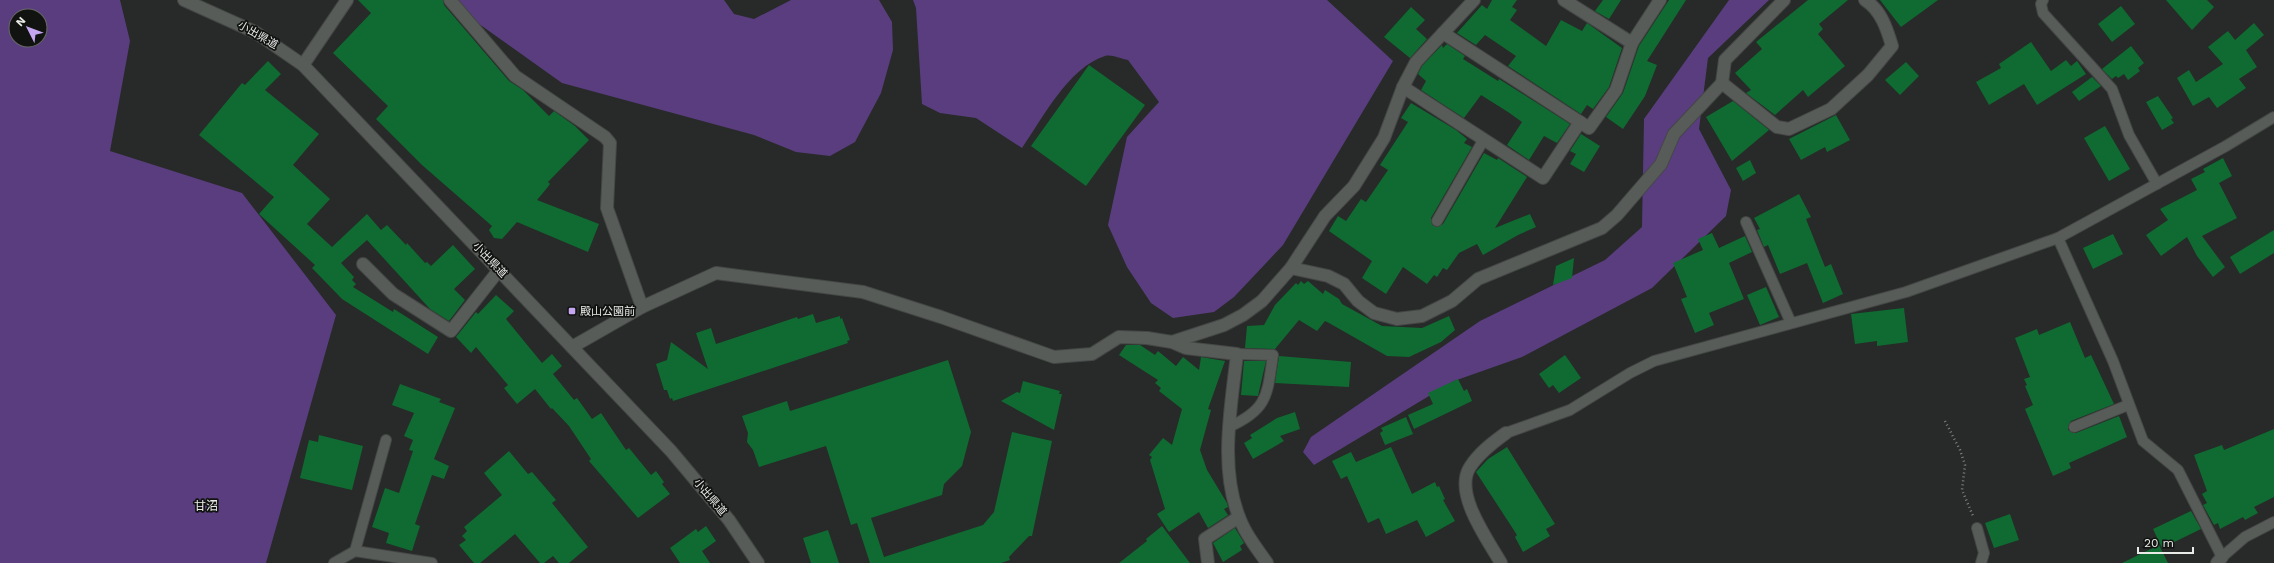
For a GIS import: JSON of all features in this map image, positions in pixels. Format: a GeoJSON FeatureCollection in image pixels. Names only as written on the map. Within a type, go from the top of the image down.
{"type":"FeatureCollection","features":[{"type":"Feature","properties":{"kind":"street","name":"小出県道"},"geometry":{"type":"LineString","coordinates":[[184,0],[255,32],[303,65],[671,451],[729,520],[758,563]]}},
{"type":"Feature","properties":{"kind":"street"},"geometry":{"type":"LineString","coordinates":[[303,65],[347,0]]}},
{"type":"Feature","properties":{"kind":"street"},"geometry":{"type":"LineString","coordinates":[[450,0],[515,76],[605,137],[610,143],[607,208],[642,307]]}},
{"type":"Feature","properties":{"kind":"street"},"geometry":{"type":"LineString","coordinates":[[1172,342],[1224,325],[1244,315],[1262,301],[1291,268],[1325,216],[1354,186],[1384,138],[1403,87],[1416,62],[1474,0]]}},
{"type":"Feature","properties":{"kind":"street"},"geometry":{"type":"LineString","coordinates":[[1564,0],[1632,43]]}},
{"type":"Feature","properties":{"kind":"street"},"geometry":{"type":"LineString","coordinates":[[1443,33],[1589,128],[1616,90],[1632,43],[1660,0]]}},
{"type":"Feature","properties":{"kind":"street"},"geometry":{"type":"LineString","coordinates":[[1291,268],[1328,276],[1344,284],[1358,301],[1374,313],[1397,318],[1422,316],[1452,301],[1478,279],[1602,228],[1617,215],[1661,164],[1674,134],[1722,83],[1725,60],[1784,0]]}},
{"type":"Feature","properties":{"kind":"street"},"geometry":{"type":"LineString","coordinates":[[1722,83],[1777,127],[1790,129],[1830,109],[1868,75],[1892,46],[1885,24],[1870,3],[1865,0]]}},
{"type":"Feature","properties":{"kind":"street"},"geometry":{"type":"LineString","coordinates":[[1403,87],[1543,178],[1580,122]]}},
{"type":"Feature","properties":{"kind":"street"},"geometry":{"type":"LineString","coordinates":[[363,264],[394,294],[451,331],[499,270]]}},
{"type":"Feature","properties":{"kind":"street"},"geometry":{"type":"LineString","coordinates":[[572,347],[642,307],[716,273],[863,292],[1054,357],[1092,354],[1119,337],[1147,338],[1172,342],[1186,348],[1237,354],[1229,427],[1229,475],[1242,526],[1267,563]]}},
{"type":"Feature","properties":{"kind":"street"},"geometry":{"type":"LineString","coordinates":[[1501,563],[1467,500],[1464,483],[1469,468],[1487,447],[1506,433]]}},
{"type":"Feature","properties":{"kind":"street"},"geometry":{"type":"LineString","coordinates":[[1208,563],[1205,539],[1239,516]]}},
{"type":"Feature","properties":{"kind":"lane"},"geometry":{"type":"LineString","coordinates":[[2044,0],[2041,4],[2044,13],[2112,89],[2129,135],[2157,184]]}},
{"type":"Feature","properties":{"kind":"lane"},"geometry":{"type":"LineString","coordinates":[[1506,433],[1546,420],[1570,410],[1630,373],[1654,361],[1906,292],[2058,238],[2157,184],[2274,117]]}},
{"type":"Feature","properties":{"kind":"lane"},"geometry":{"type":"LineString","coordinates":[[1437,221],[1484,139]]}},
{"type":"Feature","properties":{"kind":"lane"},"geometry":{"type":"LineString","coordinates":[[1746,222],[1791,323]]}},
{"type":"Feature","properties":{"kind":"lane"},"geometry":{"type":"LineString","coordinates":[[2058,238],[2113,361],[2128,405],[2143,441],[2178,470],[2219,560],[2245,537],[2274,522]]}},
{"type":"Feature","properties":{"kind":"lane"},"geometry":{"type":"LineString","coordinates":[[1229,427],[1246,420],[1259,408],[1266,395],[1273,355],[1237,354]]}},
{"type":"Feature","properties":{"kind":"lane"},"geometry":{"type":"LineString","coordinates":[[2074,427],[2128,405]]}},
{"type":"Feature","properties":{"kind":"lane"},"geometry":{"type":"LineString","coordinates":[[355,551],[386,440]]}},
{"type":"Feature","properties":{"kind":"lane"},"geometry":{"type":"LineString","coordinates":[[1977,528],[1984,553],[1981,563]]}},
{"type":"Feature","properties":{"kind":"lane"},"geometry":{"type":"LineString","coordinates":[[334,563],[355,551],[432,563]]}},
{"type":"Feature","properties":{"kind":"path"},"geometry":{"type":"LineString","coordinates":[[1946,421],[1963,457],[1965,465],[1962,490],[1977,528]]}},
{"type":"Feature","properties":{"kind":"shaded area"},"geometry":{"type":"Polygon","coordinates":[[[0,0],[120,0],[130,41],[110,151],[242,193],[336,315],[266,563],[0,563],[0,0]]]}},
{"type":"Feature","properties":{"kind":"shaded area"},"geometry":{"type":"Polygon","coordinates":[[[452,0],[724,0],[734,14],[754,19],[791,0],[879,0],[892,22],[893,50],[881,93],[855,142],[830,156],[796,152],[754,135],[562,83],[468,16],[452,0]]]}},
{"type":"Feature","properties":{"kind":"shaded area"},"geometry":{"type":"Polygon","coordinates":[[[913,0],[1327,0],[1393,61],[1283,245],[1234,297],[1214,312],[1173,318],[1151,303],[1127,267],[1108,225],[1127,137],[1159,102],[1128,60],[1113,56],[1105,56],[1092,62],[1080,71],[1068,82],[1058,95],[1022,148],[976,118],[940,113],[922,104],[916,8],[913,0]]]}},
{"type":"Feature","properties":{"kind":"shaded area"},"geometry":{"type":"Polygon","coordinates":[[[1729,0],[1769,0],[1708,58],[1699,129],[1731,190],[1726,216],[1652,288],[1522,357],[1454,381],[1314,465],[1303,452],[1311,437],[1480,321],[1605,260],[1642,227],[1644,119],[1729,0]]]}},
{"type":"Feature","properties":{"kind":"building"},"geometry":{"type":"Polygon","coordinates":[[[358,0],[443,0],[444,5],[509,81],[523,90],[549,116],[554,111],[575,126],[589,140],[548,182],[550,184],[537,200],[599,224],[588,252],[517,222],[502,239],[494,238],[489,230],[492,226],[422,165],[376,119],[388,106],[333,53],[371,13],[358,0]]]}},
{"type":"Feature","properties":{"kind":"building"},"geometry":{"type":"Polygon","coordinates":[[[1492,0],[1517,0],[1512,7],[1517,10],[1510,20],[1546,46],[1561,20],[1582,31],[1587,23],[1622,48],[1609,87],[1593,109],[1587,105],[1581,114],[1508,66],[1516,56],[1485,35],[1476,45],[1457,33],[1482,5],[1487,9],[1492,0]]]}},
{"type":"Feature","properties":{"kind":"building"},"geometry":{"type":"Polygon","coordinates":[[[1603,0],[1621,0],[1609,19],[1595,11],[1603,0]]]}},
{"type":"Feature","properties":{"kind":"building"},"geometry":{"type":"Polygon","coordinates":[[[1669,0],[1686,0],[1647,61],[1657,65],[1645,96],[1623,129],[1606,117],[1623,93],[1639,46],[1669,0]]]}},
{"type":"Feature","properties":{"kind":"building"},"geometry":{"type":"Polygon","coordinates":[[[1808,0],[1848,0],[1819,24],[1823,29],[1818,34],[1845,66],[1808,97],[1803,90],[1775,115],[1746,93],[1751,90],[1735,73],[1762,49],[1756,42],[1808,0]]]}},
{"type":"Feature","properties":{"kind":"building"},"geometry":{"type":"Polygon","coordinates":[[[1880,0],[1938,0],[1901,27],[1880,0]]]}},
{"type":"Feature","properties":{"kind":"building"},"geometry":{"type":"Polygon","coordinates":[[[2166,0],[2207,0],[2214,7],[2192,30],[2166,0]]]}},
{"type":"Feature","properties":{"kind":"building"},"geometry":{"type":"Polygon","coordinates":[[[2121,6],[2135,24],[2112,42],[2098,24],[2121,6]]]}},
{"type":"Feature","properties":{"kind":"building"},"geometry":{"type":"Polygon","coordinates":[[[1411,7],[1425,20],[1416,29],[1427,39],[1410,58],[1384,37],[1411,7]]]}},
{"type":"Feature","properties":{"kind":"building"},"geometry":{"type":"Polygon","coordinates":[[[2254,23],[2264,35],[2246,50],[2257,67],[2239,79],[2246,88],[2217,108],[2209,97],[2193,106],[2177,78],[2189,70],[2196,82],[2223,64],[2208,47],[2228,31],[2235,40],[2254,23]]]}},
{"type":"Feature","properties":{"kind":"building"},"geometry":{"type":"Polygon","coordinates":[[[2031,42],[2051,71],[2066,60],[2071,66],[2077,61],[2086,74],[2037,105],[2024,84],[1989,105],[1976,82],[2001,68],[1999,64],[2031,42]]]}},
{"type":"Feature","properties":{"kind":"building"},"geometry":{"type":"Polygon","coordinates":[[[1447,44],[1465,56],[1463,59],[1498,81],[1499,79],[1570,124],[1557,143],[1544,136],[1529,160],[1507,145],[1522,122],[1508,112],[1481,95],[1464,118],[1421,90],[1426,81],[1418,74],[1422,66],[1442,45],[1443,48],[1447,44]]]}},
{"type":"Feature","properties":{"kind":"building"},"geometry":{"type":"Polygon","coordinates":[[[2131,46],[2144,63],[2138,68],[2140,71],[2128,80],[2124,74],[2118,78],[2116,76],[2112,79],[2102,69],[2131,46]]]}},
{"type":"Feature","properties":{"kind":"building"},"geometry":{"type":"Polygon","coordinates":[[[268,61],[281,74],[265,90],[319,134],[293,165],[330,199],[307,224],[332,247],[367,214],[381,230],[387,225],[406,245],[407,243],[425,263],[427,262],[431,266],[453,245],[475,269],[454,289],[465,300],[449,321],[430,309],[367,240],[341,263],[354,277],[352,280],[356,284],[353,287],[393,312],[394,309],[438,337],[428,354],[342,299],[312,268],[315,265],[259,214],[274,197],[199,135],[242,83],[245,85],[268,61]]]}},
{"type":"Feature","properties":{"kind":"building"},"geometry":{"type":"Polygon","coordinates":[[[1906,62],[1919,76],[1900,95],[1885,80],[1906,62]]]}},
{"type":"Feature","properties":{"kind":"building"},"geometry":{"type":"Polygon","coordinates":[[[1089,65],[1145,105],[1086,186],[1031,146],[1089,65]]]}},
{"type":"Feature","properties":{"kind":"building"},"geometry":{"type":"Polygon","coordinates":[[[2092,77],[2101,86],[2079,101],[2072,92],[2092,77]]]}},
{"type":"Feature","properties":{"kind":"building"},"geometry":{"type":"Polygon","coordinates":[[[2158,96],[2173,118],[2171,119],[2174,123],[2162,130],[2146,102],[2158,96]]]}},
{"type":"Feature","properties":{"kind":"building"},"geometry":{"type":"Polygon","coordinates":[[[1733,101],[1769,130],[1732,161],[1706,117],[1733,101]]]}},
{"type":"Feature","properties":{"kind":"building"},"geometry":{"type":"Polygon","coordinates":[[[1411,103],[1456,130],[1467,139],[1464,143],[1472,147],[1431,218],[1432,225],[1437,227],[1443,224],[1484,153],[1497,160],[1498,158],[1527,177],[1495,228],[1530,214],[1536,227],[1518,235],[1483,255],[1477,244],[1459,253],[1447,270],[1443,268],[1437,277],[1434,275],[1427,284],[1403,267],[1386,294],[1362,278],[1372,261],[1329,231],[1338,216],[1346,221],[1361,199],[1366,202],[1388,170],[1380,165],[1408,122],[1401,118],[1411,103]]]}},
{"type":"Feature","properties":{"kind":"building"},"geometry":{"type":"Polygon","coordinates":[[[1836,115],[1850,140],[1827,152],[1825,147],[1801,160],[1789,139],[1836,115]]]}},
{"type":"Feature","properties":{"kind":"building"},"geometry":{"type":"Polygon","coordinates":[[[2105,126],[2130,169],[2109,181],[2084,138],[2105,126]]]}},
{"type":"Feature","properties":{"kind":"building"},"geometry":{"type":"Polygon","coordinates":[[[1581,134],[1600,146],[1584,172],[1570,164],[1576,154],[1570,151],[1581,134]]]}},
{"type":"Feature","properties":{"kind":"building"},"geometry":{"type":"Polygon","coordinates":[[[2223,158],[2232,176],[2219,183],[2237,218],[2202,236],[2225,267],[2213,277],[2197,256],[2187,237],[2161,256],[2146,235],[2168,220],[2160,209],[2197,190],[2191,179],[2205,172],[2203,169],[2223,158]]]}},
{"type":"Feature","properties":{"kind":"building"},"geometry":{"type":"Polygon","coordinates":[[[1750,160],[1756,173],[1743,181],[1736,168],[1750,160]]]}},
{"type":"Feature","properties":{"kind":"building"},"geometry":{"type":"Polygon","coordinates":[[[1799,194],[1811,217],[1806,219],[1825,267],[1831,264],[1843,294],[1823,303],[1807,263],[1780,274],[1768,245],[1764,247],[1757,230],[1760,229],[1754,218],[1799,194]]]}},
{"type":"Feature","properties":{"kind":"building"},"geometry":{"type":"Polygon","coordinates":[[[2274,230],[2274,253],[2240,274],[2230,257],[2274,230]]]}},
{"type":"Feature","properties":{"kind":"building"},"geometry":{"type":"Polygon","coordinates":[[[1712,233],[1719,248],[1745,236],[1752,252],[1729,263],[1744,299],[1709,313],[1714,325],[1695,333],[1681,299],[1687,297],[1673,263],[1703,250],[1698,239],[1712,233]]]}},
{"type":"Feature","properties":{"kind":"building"},"geometry":{"type":"Polygon","coordinates":[[[2113,234],[2123,254],[2093,269],[2083,248],[2113,234]]]}},
{"type":"Feature","properties":{"kind":"building"},"geometry":{"type":"Polygon","coordinates":[[[1574,258],[1572,278],[1553,285],[1556,266],[1574,258]]]}},
{"type":"Feature","properties":{"kind":"building"},"geometry":{"type":"Polygon","coordinates":[[[1301,281],[1304,284],[1308,281],[1323,294],[1325,290],[1339,299],[1342,304],[1382,326],[1422,328],[1449,316],[1455,330],[1441,342],[1409,357],[1387,356],[1325,321],[1317,331],[1299,320],[1275,349],[1245,348],[1247,326],[1264,325],[1275,305],[1296,283],[1298,285],[1301,281]]]}},
{"type":"Feature","properties":{"kind":"building"},"geometry":{"type":"Polygon","coordinates":[[[1766,287],[1779,317],[1760,325],[1747,295],[1766,287]]]}},
{"type":"Feature","properties":{"kind":"building"},"geometry":{"type":"Polygon","coordinates":[[[496,295],[514,311],[506,319],[542,363],[552,354],[562,366],[553,374],[574,400],[577,398],[592,419],[601,413],[626,450],[629,448],[651,475],[656,471],[664,482],[662,484],[670,494],[638,518],[589,461],[591,459],[569,426],[552,408],[551,409],[535,389],[517,404],[504,388],[508,385],[476,347],[471,353],[456,337],[476,312],[478,314],[496,295]]]}},
{"type":"Feature","properties":{"kind":"building"},"geometry":{"type":"Polygon","coordinates":[[[1904,308],[1908,342],[1877,346],[1877,341],[1855,344],[1851,314],[1904,308]]]}},
{"type":"Feature","properties":{"kind":"building"},"geometry":{"type":"Polygon","coordinates":[[[813,314],[816,323],[840,316],[850,340],[847,341],[848,343],[673,401],[672,398],[670,399],[667,390],[664,390],[656,364],[667,360],[671,342],[708,369],[696,333],[711,328],[716,344],[797,317],[798,319],[813,314]]]}},
{"type":"Feature","properties":{"kind":"building"},"geometry":{"type":"Polygon","coordinates":[[[2070,322],[2085,358],[2091,355],[2114,404],[2071,421],[2068,426],[2068,430],[2076,433],[2119,416],[2127,437],[2069,463],[2071,468],[2053,476],[2025,409],[2033,405],[2025,386],[2027,385],[2024,379],[2030,377],[2015,338],[2037,329],[2039,335],[2070,322]]]}},
{"type":"Feature","properties":{"kind":"building"},"geometry":{"type":"Polygon","coordinates":[[[1126,345],[1140,345],[1155,355],[1158,351],[1176,366],[1183,357],[1199,370],[1201,357],[1225,361],[1208,409],[1211,410],[1200,450],[1207,470],[1227,503],[1228,507],[1224,509],[1228,515],[1208,528],[1199,512],[1169,532],[1157,514],[1165,509],[1150,460],[1152,457],[1149,455],[1163,438],[1172,445],[1182,409],[1159,391],[1161,388],[1155,383],[1158,380],[1119,355],[1126,345]]]}},
{"type":"Feature","properties":{"kind":"building"},"geometry":{"type":"Polygon","coordinates":[[[1565,355],[1581,378],[1559,393],[1553,385],[1549,388],[1539,374],[1565,355]]]}},
{"type":"Feature","properties":{"kind":"building"},"geometry":{"type":"Polygon","coordinates":[[[1279,356],[1351,362],[1349,387],[1275,383],[1279,356]]]}},
{"type":"Feature","properties":{"kind":"building"},"geometry":{"type":"Polygon","coordinates":[[[948,360],[971,432],[962,466],[944,484],[942,495],[871,518],[884,557],[983,525],[994,512],[1012,432],[1052,441],[1032,536],[1029,536],[1009,557],[1010,560],[1001,563],[870,563],[857,523],[851,525],[826,446],[759,467],[753,450],[747,442],[748,433],[742,416],[787,401],[790,411],[948,360]]]}},
{"type":"Feature","properties":{"kind":"building"},"geometry":{"type":"Polygon","coordinates":[[[1244,361],[1266,361],[1258,396],[1241,395],[1244,361]]]}},
{"type":"Feature","properties":{"kind":"building"},"geometry":{"type":"Polygon","coordinates":[[[1458,379],[1464,391],[1467,389],[1472,401],[1414,429],[1408,415],[1433,404],[1428,393],[1458,379]]]}},
{"type":"Feature","properties":{"kind":"building"},"geometry":{"type":"Polygon","coordinates":[[[1023,381],[1060,391],[1059,394],[1062,394],[1054,430],[1001,401],[1017,392],[1020,393],[1023,381]]]}},
{"type":"Feature","properties":{"kind":"building"},"geometry":{"type":"Polygon","coordinates":[[[400,384],[441,399],[439,402],[455,408],[434,459],[449,466],[444,479],[432,475],[415,524],[420,526],[412,551],[386,543],[389,533],[372,527],[385,488],[399,493],[413,451],[409,450],[413,440],[404,436],[414,413],[392,405],[400,384]]]}},
{"type":"Feature","properties":{"kind":"building"},"geometry":{"type":"Polygon","coordinates":[[[1295,412],[1300,429],[1280,436],[1284,441],[1253,459],[1244,443],[1252,438],[1250,435],[1277,418],[1295,412]]]}},
{"type":"Feature","properties":{"kind":"building"},"geometry":{"type":"Polygon","coordinates":[[[1406,417],[1413,434],[1385,445],[1380,433],[1383,431],[1381,428],[1406,417]]]}},
{"type":"Feature","properties":{"kind":"building"},"geometry":{"type":"Polygon","coordinates":[[[2274,429],[2274,497],[2254,507],[2258,513],[2245,520],[2243,517],[2220,529],[2218,523],[2214,525],[2203,505],[2207,503],[2202,494],[2207,491],[2194,455],[2222,445],[2224,450],[2274,429]]]}},
{"type":"Feature","properties":{"kind":"building"},"geometry":{"type":"Polygon","coordinates":[[[319,435],[363,446],[352,490],[300,478],[309,440],[318,442],[319,435]]]}},
{"type":"Feature","properties":{"kind":"building"},"geometry":{"type":"Polygon","coordinates":[[[1391,447],[1412,494],[1435,482],[1437,487],[1439,486],[1445,499],[1443,500],[1455,521],[1426,537],[1417,520],[1386,534],[1379,518],[1368,523],[1347,476],[1341,479],[1332,461],[1351,452],[1356,462],[1391,447]]]}},
{"type":"Feature","properties":{"kind":"building"},"geometry":{"type":"Polygon","coordinates":[[[1507,447],[1555,524],[1546,529],[1550,536],[1523,552],[1515,537],[1517,535],[1476,472],[1488,459],[1507,447]]]}},
{"type":"Feature","properties":{"kind":"building"},"geometry":{"type":"Polygon","coordinates":[[[509,451],[528,474],[532,472],[556,500],[552,503],[588,547],[569,563],[559,563],[553,556],[544,563],[540,563],[515,534],[480,563],[474,563],[459,545],[466,540],[462,536],[467,531],[464,527],[502,495],[484,473],[509,451]]]}},
{"type":"Feature","properties":{"kind":"building"},"geometry":{"type":"Polygon","coordinates":[[[2191,511],[2201,529],[2162,548],[2153,529],[2191,511]]]}},
{"type":"Feature","properties":{"kind":"building"},"geometry":{"type":"Polygon","coordinates":[[[2010,514],[2019,540],[1994,548],[1985,523],[2010,514]]]}},
{"type":"Feature","properties":{"kind":"building"},"geometry":{"type":"Polygon","coordinates":[[[706,526],[716,541],[702,551],[710,563],[680,563],[670,548],[696,529],[698,532],[706,526]]]}},
{"type":"Feature","properties":{"kind":"building"},"geometry":{"type":"Polygon","coordinates":[[[1162,526],[1190,563],[1119,563],[1147,541],[1146,539],[1162,526]]]}},
{"type":"Feature","properties":{"kind":"building"},"geometry":{"type":"Polygon","coordinates":[[[1235,528],[1244,543],[1240,546],[1242,550],[1223,562],[1213,543],[1235,528]]]}},
{"type":"Feature","properties":{"kind":"building"},"geometry":{"type":"Polygon","coordinates":[[[828,530],[839,563],[811,563],[803,538],[828,530]]]}},
{"type":"Feature","properties":{"kind":"building"},"geometry":{"type":"Polygon","coordinates":[[[2159,545],[2168,563],[2122,563],[2159,545]]]}},
{"type":"Feature","properties":{"kind":"place","name":"殿山公園前"},"geometry":{"type":"Point","coordinates":[572,311]}},
{"type":"Feature","properties":{"kind":"district","name":"甘沼"},"geometry":{"type":"Point","coordinates":[206,506]}}]}
